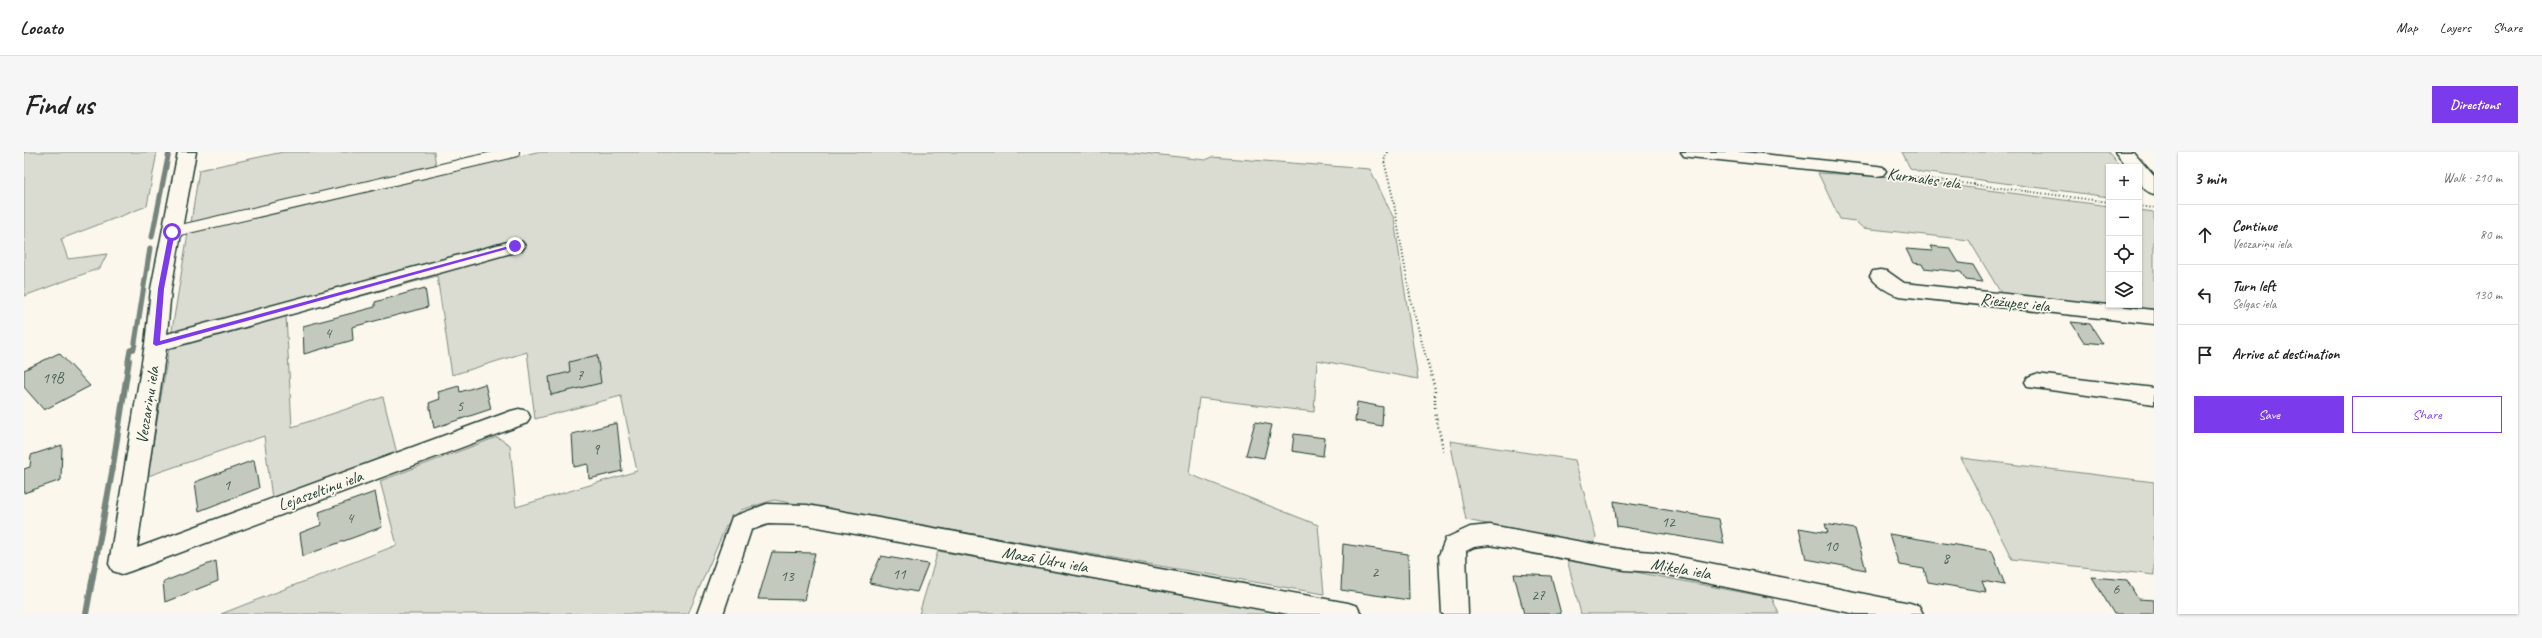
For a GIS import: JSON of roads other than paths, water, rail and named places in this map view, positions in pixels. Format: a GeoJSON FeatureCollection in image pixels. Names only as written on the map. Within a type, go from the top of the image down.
{"type":"FeatureCollection","features":[{"type":"Feature","properties":{"kind":"street","name":"Veczariņu iela"},"geometry":{"type":"LineString","coordinates":[[122,564],[156,344],[161,289],[187,152]]}},
{"type":"Feature","properties":{"kind":"street","name":"Kurmales iela"},"geometry":{"type":"LineString","coordinates":[[1690,152],[1876,171]]}},
{"type":"Feature","properties":{"kind":"street"},"geometry":{"type":"LineString","coordinates":[[2124,152],[2134,164]]}},
{"type":"Feature","properties":{"kind":"street"},"geometry":{"type":"LineString","coordinates":[[2142,174],[2154,188]]}},
{"type":"Feature","properties":{"kind":"street"},"geometry":{"type":"LineString","coordinates":[[156,344],[515,246]]}},
{"type":"Feature","properties":{"kind":"street","name":"Riežupes iela"},"geometry":{"type":"LineString","coordinates":[[1880,276],[1899,289],[2154,317]]}},
{"type":"Feature","properties":{"kind":"street"},"geometry":{"type":"LineString","coordinates":[[2036,382],[2154,396]]}},
{"type":"Feature","properties":{"kind":"street","name":"Lejaszeltiņu iela"},"geometry":{"type":"LineString","coordinates":[[122,564],[519,417]]}},
{"type":"Feature","properties":{"kind":"street","name":"Mazā Ūdru iela"},"geometry":{"type":"LineString","coordinates":[[710,614],[741,524],[767,514],[807,515],[1348,614]]}},
{"type":"Feature","properties":{"kind":"street","name":"Miķeļa iela"},"geometry":{"type":"LineString","coordinates":[[1455,614],[1452,555],[1454,545],[1470,537],[1490,535],[1625,560],[1654,562],[1909,614]]}},
{"type":"Feature","properties":{"kind":"lane"},"geometry":{"type":"LineString","coordinates":[[172,232],[514,152]]}},
{"type":"Feature","properties":{"kind":"waterway"},"geometry":{"type":"LineString","coordinates":[[152,237],[169,152]]}},
{"type":"Feature","properties":{"kind":"waterway"},"geometry":{"type":"LineString","coordinates":[[128,361],[130,350],[134,349],[150,248]]}},
{"type":"Feature","properties":{"kind":"waterway"},"geometry":{"type":"LineString","coordinates":[[86,614],[112,472],[129,360]]}}]}
